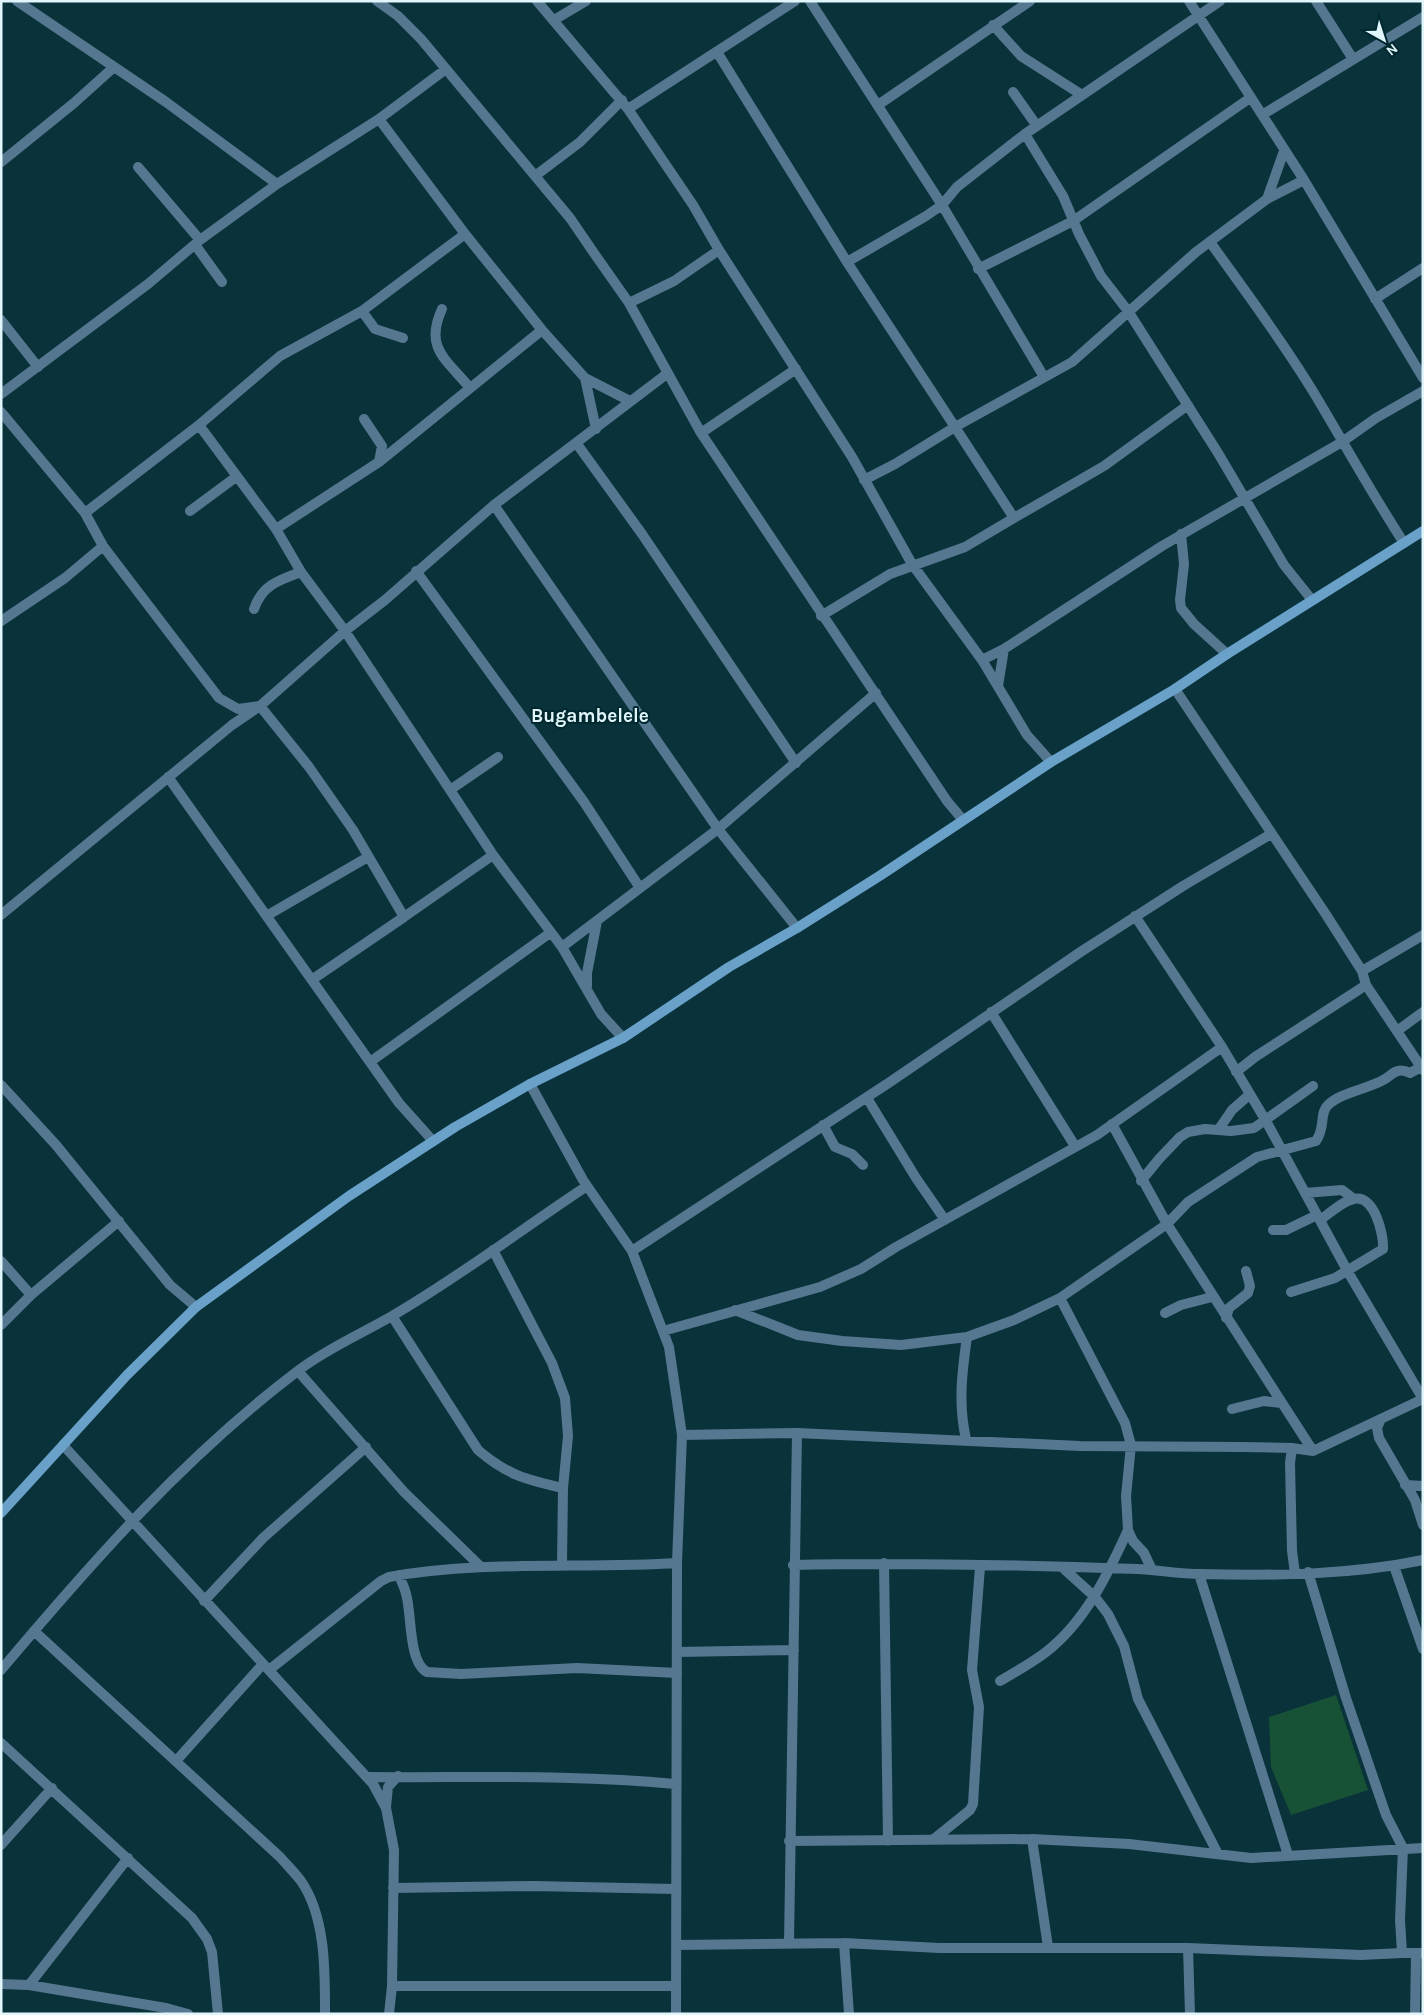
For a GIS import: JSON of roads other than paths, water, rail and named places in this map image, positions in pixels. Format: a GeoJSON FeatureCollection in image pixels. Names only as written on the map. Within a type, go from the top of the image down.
{"type":"FeatureCollection","features":[{"type":"Feature","properties":{"kind":"street"},"geometry":{"type":"LineString","coordinates":[[16,1],[233,150],[277,184]]}},
{"type":"Feature","properties":{"kind":"street"},"geometry":{"type":"LineString","coordinates":[[377,1],[411,28],[570,218],[629,303],[702,433],[821,616],[876,693],[946,801],[963,820]]}},
{"type":"Feature","properties":{"kind":"street"},"geometry":{"type":"LineString","coordinates":[[537,1],[622,100],[693,205],[719,250],[796,368],[912,564],[982,660],[1027,734],[1051,762]]}},
{"type":"Feature","properties":{"kind":"street"},"geometry":{"type":"LineString","coordinates":[[554,20],[586,1]]}},
{"type":"Feature","properties":{"kind":"street"},"geometry":{"type":"LineString","coordinates":[[628,109],[795,1]]}},
{"type":"Feature","properties":{"kind":"street"},"geometry":{"type":"LineString","coordinates":[[878,106],[1030,1]]}},
{"type":"Feature","properties":{"kind":"street"},"geometry":{"type":"LineString","coordinates":[[1189,1],[1304,180],[1423,378]]}},
{"type":"Feature","properties":{"kind":"street"},"geometry":{"type":"LineString","coordinates":[[847,262],[942,205],[957,187],[1025,134],[1220,1]]}},
{"type":"Feature","properties":{"kind":"street"},"geometry":{"type":"LineString","coordinates":[[1316,1],[1353,59]]}},
{"type":"Feature","properties":{"kind":"street"},"geometry":{"type":"LineString","coordinates":[[815,3],[942,205],[1044,378]]}},
{"type":"Feature","properties":{"kind":"street"},"geometry":{"type":"LineString","coordinates":[[1262,115],[1423,18]]}},
{"type":"Feature","properties":{"kind":"street"},"geometry":{"type":"LineString","coordinates":[[993,25],[1021,56],[1082,95]]}},
{"type":"Feature","properties":{"kind":"street"},"geometry":{"type":"LineString","coordinates":[[718,52],[847,262],[1014,518]]}},
{"type":"Feature","properties":{"kind":"street"},"geometry":{"type":"LineString","coordinates":[[1,162],[74,103],[114,67]]}},
{"type":"Feature","properties":{"kind":"street"},"geometry":{"type":"LineString","coordinates":[[1,394],[277,184],[379,119],[446,69]]}},
{"type":"Feature","properties":{"kind":"street"},"geometry":{"type":"LineString","coordinates":[[1013,92],[1037,126]]}},
{"type":"Feature","properties":{"kind":"street"},"geometry":{"type":"LineString","coordinates":[[978,268],[1073,220],[1250,98]]}},
{"type":"Feature","properties":{"kind":"street"},"geometry":{"type":"LineString","coordinates":[[535,176],[580,142],[622,100]]}},
{"type":"Feature","properties":{"kind":"street"},"geometry":{"type":"LineString","coordinates":[[379,119],[465,234],[542,330],[585,378],[630,401]]}},
{"type":"Feature","properties":{"kind":"street"},"geometry":{"type":"LineString","coordinates":[[1025,134],[1063,196],[1098,270],[1128,311],[1188,405],[1245,497],[1284,565],[1312,600]]}},
{"type":"Feature","properties":{"kind":"street"},"geometry":{"type":"LineString","coordinates":[[1267,199],[1284,151]]}},
{"type":"Feature","properties":{"kind":"street"},"geometry":{"type":"LineString","coordinates":[[138,167],[198,243],[222,282]]}},
{"type":"Feature","properties":{"kind":"street"},"geometry":{"type":"LineString","coordinates":[[864,480],[895,464],[955,426],[1044,378],[1078,356],[1210,242],[1267,199],[1304,180]]}},
{"type":"Feature","properties":{"kind":"street"},"geometry":{"type":"LineString","coordinates":[[85,513],[199,425],[280,356],[362,311],[465,234]]}},
{"type":"Feature","properties":{"kind":"street"},"geometry":{"type":"LineString","coordinates":[[1210,242],[1272,329],[1313,392],[1366,484],[1404,543]]}},
{"type":"Feature","properties":{"kind":"street"},"geometry":{"type":"LineString","coordinates":[[629,303],[674,281],[719,250]]}},
{"type":"Feature","properties":{"kind":"street"},"geometry":{"type":"LineString","coordinates":[[1375,299],[1423,268]]}},
{"type":"Feature","properties":{"kind":"street"},"geometry":{"type":"LineString","coordinates":[[442,309],[434,331],[435,343],[470,388]]}},
{"type":"Feature","properties":{"kind":"street"},"geometry":{"type":"LineString","coordinates":[[362,311],[375,329],[403,338]]}},
{"type":"Feature","properties":{"kind":"street"},"geometry":{"type":"LineString","coordinates":[[1,320],[38,367]]}},
{"type":"Feature","properties":{"kind":"street"},"geometry":{"type":"LineString","coordinates":[[276,529],[379,462],[542,330]]}},
{"type":"Feature","properties":{"kind":"street"},"geometry":{"type":"LineString","coordinates":[[702,433],[796,368]]}},
{"type":"Feature","properties":{"kind":"street"},"geometry":{"type":"LineString","coordinates":[[1,915],[232,724],[260,706],[345,631],[385,600],[494,505],[577,444],[668,373]]}},
{"type":"Feature","properties":{"kind":"street"},"geometry":{"type":"LineString","coordinates":[[585,378],[596,429]]}},
{"type":"Feature","properties":{"kind":"street"},"geometry":{"type":"LineString","coordinates":[[982,660],[1004,648],[1181,534],[1342,442],[1376,418],[1423,391]]}},
{"type":"Feature","properties":{"kind":"street"},"geometry":{"type":"LineString","coordinates":[[821,616],[869,585],[912,564],[965,547],[1104,466],[1188,405]]}},
{"type":"Feature","properties":{"kind":"street"},"geometry":{"type":"LineString","coordinates":[[1,412],[85,513],[103,546],[219,698],[226,704],[238,708],[260,706]]}},
{"type":"Feature","properties":{"kind":"street"},"geometry":{"type":"LineString","coordinates":[[364,419],[382,446],[379,462]]}},
{"type":"Feature","properties":{"kind":"street"},"geometry":{"type":"LineString","coordinates":[[199,425],[276,529],[301,572],[345,631],[493,855],[550,934],[562,947],[601,1014],[623,1038]]}},
{"type":"Feature","properties":{"kind":"street"},"geometry":{"type":"LineString","coordinates":[[577,444],[642,534],[796,763]]}},
{"type":"Feature","properties":{"kind":"street"},"geometry":{"type":"LineString","coordinates":[[190,511],[236,477]]}},
{"type":"Feature","properties":{"kind":"street"},"geometry":{"type":"LineString","coordinates":[[494,505],[718,829],[797,928]]}},
{"type":"Feature","properties":{"kind":"street"},"geometry":{"type":"LineString","coordinates":[[1,1514],[127,1375],[196,1307],[349,1196],[433,1141],[530,1084],[623,1038],[729,967],[797,928],[1051,762],[1175,689],[1227,654],[1423,531]]}},
{"type":"Feature","properties":{"kind":"street"},"geometry":{"type":"LineString","coordinates":[[1181,534],[1184,564],[1180,600],[1181,608],[1194,624],[1227,654]]}},
{"type":"Feature","properties":{"kind":"street"},"geometry":{"type":"LineString","coordinates":[[1,621],[66,578],[103,546]]}},
{"type":"Feature","properties":{"kind":"street"},"geometry":{"type":"LineString","coordinates":[[416,571],[584,802],[640,888]]}},
{"type":"Feature","properties":{"kind":"street"},"geometry":{"type":"LineString","coordinates":[[254,609],[260,595],[268,586],[301,572]]}},
{"type":"Feature","properties":{"kind":"street"},"geometry":{"type":"LineString","coordinates":[[998,686],[1004,648]]}},
{"type":"Feature","properties":{"kind":"street"},"geometry":{"type":"LineString","coordinates":[[735,1310],[798,1335],[842,1341],[901,1345],[967,1337],[1014,1320],[1060,1298],[1167,1224],[1188,1202],[1241,1167],[1266,1154],[1282,1152],[1316,1141],[1324,1128],[1323,1114],[1326,1106],[1338,1098],[1384,1080],[1393,1072],[1400,1070],[1410,1073],[1422,1068],[1366,985],[1362,971],[1175,689]]}},
{"type":"Feature","properties":{"kind":"street"},"geometry":{"type":"LineString","coordinates":[[562,947],[718,829],[876,693]]}},
{"type":"Feature","properties":{"kind":"street"},"geometry":{"type":"LineString","coordinates":[[226,704],[232,724]]}},
{"type":"Feature","properties":{"kind":"street"},"geometry":{"type":"LineString","coordinates":[[260,706],[309,767],[353,830],[404,917]]}},
{"type":"Feature","properties":{"kind":"street"},"geometry":{"type":"LineString","coordinates":[[450,790],[498,757]]}},
{"type":"Feature","properties":{"kind":"street"},"geometry":{"type":"LineString","coordinates":[[168,777],[268,915],[399,1104],[433,1141]]}},
{"type":"Feature","properties":{"kind":"street"},"geometry":{"type":"LineString","coordinates":[[632,1251],[867,1098],[1135,916],[1271,834]]}},
{"type":"Feature","properties":{"kind":"street"},"geometry":{"type":"LineString","coordinates":[[313,979],[493,855]]}},
{"type":"Feature","properties":{"kind":"street"},"geometry":{"type":"LineString","coordinates":[[268,915],[368,858]]}},
{"type":"Feature","properties":{"kind":"street"},"geometry":{"type":"LineString","coordinates":[[682,1435],[797,1433],[966,1439],[1080,1446],[1292,1448],[1313,1451],[1423,1399],[1348,1272],[1266,1121],[1222,1047],[1135,916]]}},
{"type":"Feature","properties":{"kind":"street"},"geometry":{"type":"LineString","coordinates":[[587,987],[587,974],[597,921]]}},
{"type":"Feature","properties":{"kind":"street"},"geometry":{"type":"LineString","coordinates":[[370,1062],[550,934]]}},
{"type":"Feature","properties":{"kind":"street"},"geometry":{"type":"LineString","coordinates":[[1362,971],[1423,935]]}},
{"type":"Feature","properties":{"kind":"street"},"geometry":{"type":"LineString","coordinates":[[1236,1072],[1255,1057],[1366,985]]}},
{"type":"Feature","properties":{"kind":"street"},"geometry":{"type":"LineString","coordinates":[[991,1012],[1075,1146]]}},
{"type":"Feature","properties":{"kind":"street"},"geometry":{"type":"LineString","coordinates":[[1397,1031],[1423,1012]]}},
{"type":"Feature","properties":{"kind":"street"},"geometry":{"type":"LineString","coordinates":[[663,1331],[820,1286],[861,1270],[1112,1124],[1222,1047]]}},
{"type":"Feature","properties":{"kind":"street"},"geometry":{"type":"LineString","coordinates":[[530,1084],[550,1123],[587,1186],[632,1251],[669,1348],[682,1435],[677,1563],[675,1784],[676,2014]]}},
{"type":"Feature","properties":{"kind":"street"},"geometry":{"type":"LineString","coordinates":[[1,1085],[56,1145],[170,1285],[196,1307]]}},
{"type":"Feature","properties":{"kind":"street"},"geometry":{"type":"LineString","coordinates":[[1142,1181],[1147,1171],[1180,1137],[1195,1131],[1218,1129],[1239,1131],[1254,1128],[1313,1086]]}},
{"type":"Feature","properties":{"kind":"street"},"geometry":{"type":"LineString","coordinates":[[1218,1129],[1232,1110],[1249,1095]]}},
{"type":"Feature","properties":{"kind":"street"},"geometry":{"type":"LineString","coordinates":[[867,1098],[916,1178],[945,1220]]}},
{"type":"Feature","properties":{"kind":"street"},"geometry":{"type":"LineString","coordinates":[[1112,1124],[1167,1224],[1313,1451]]}},
{"type":"Feature","properties":{"kind":"street"},"geometry":{"type":"LineString","coordinates":[[823,1125],[835,1147],[852,1154],[863,1165]]}},
{"type":"Feature","properties":{"kind":"street"},"geometry":{"type":"LineString","coordinates":[[1,1670],[131,1520],[174,1477],[298,1371],[322,1354],[392,1316],[587,1186]]}},
{"type":"Feature","properties":{"kind":"street"},"geometry":{"type":"LineString","coordinates":[[1291,1292],[1348,1272],[1383,1249],[1382,1232],[1375,1214],[1368,1204],[1342,1190],[1305,1194]]}},
{"type":"Feature","properties":{"kind":"street"},"geometry":{"type":"LineString","coordinates":[[1274,1230],[1286,1230],[1318,1218],[1354,1198]]}},
{"type":"Feature","properties":{"kind":"street"},"geometry":{"type":"LineString","coordinates":[[1,1325],[31,1295],[119,1221]]}},
{"type":"Feature","properties":{"kind":"street"},"geometry":{"type":"LineString","coordinates":[[493,1250],[552,1363],[564,1398],[568,1436],[564,1488],[562,1564]]}},
{"type":"Feature","properties":{"kind":"street"},"geometry":{"type":"LineString","coordinates":[[1,1261],[31,1295]]}},
{"type":"Feature","properties":{"kind":"street"},"geometry":{"type":"LineString","coordinates":[[1226,1318],[1228,1308],[1248,1293],[1250,1286],[1246,1271]]}},
{"type":"Feature","properties":{"kind":"street"},"geometry":{"type":"LineString","coordinates":[[1165,1313],[1180,1305],[1212,1296]]}},
{"type":"Feature","properties":{"kind":"street"},"geometry":{"type":"LineString","coordinates":[[1060,1298],[1088,1354],[1119,1407],[1131,1445],[1126,1496],[1128,1530],[1132,1541],[1144,1553],[1152,1570]]}},
{"type":"Feature","properties":{"kind":"street"},"geometry":{"type":"LineString","coordinates":[[392,1316],[462,1428],[478,1450],[497,1467],[527,1480],[564,1488]]}},
{"type":"Feature","properties":{"kind":"street"},"geometry":{"type":"LineString","coordinates":[[966,1439],[960,1416],[960,1388],[967,1337]]}},
{"type":"Feature","properties":{"kind":"street"},"geometry":{"type":"LineString","coordinates":[[298,1371],[410,1499],[480,1566]]}},
{"type":"Feature","properties":{"kind":"street"},"geometry":{"type":"LineString","coordinates":[[1232,1409],[1264,1401],[1282,1403]]}},
{"type":"Feature","properties":{"kind":"street"},"geometry":{"type":"LineString","coordinates":[[1381,1419],[1377,1428],[1379,1438],[1415,1500],[1423,1524]]}},
{"type":"Feature","properties":{"kind":"street"},"geometry":{"type":"LineString","coordinates":[[788,1943],[794,1650],[793,1565],[797,1433]]}},
{"type":"Feature","properties":{"kind":"street"},"geometry":{"type":"LineString","coordinates":[[62,1445],[204,1601],[369,1777],[386,1808]]}},
{"type":"Feature","properties":{"kind":"street"},"geometry":{"type":"LineString","coordinates":[[204,1601],[263,1538],[366,1447]]}},
{"type":"Feature","properties":{"kind":"street"},"geometry":{"type":"LineString","coordinates":[[1292,1448],[1290,1463],[1292,1551],[1295,1573]]}},
{"type":"Feature","properties":{"kind":"street"},"geometry":{"type":"LineString","coordinates":[[1406,1485],[1423,1486]]}},
{"type":"Feature","properties":{"kind":"street"},"geometry":{"type":"LineString","coordinates":[[1415,1500],[1423,1492]]}},
{"type":"Feature","properties":{"kind":"street"},"geometry":{"type":"LineString","coordinates":[[1000,1681],[1045,1653],[1057,1643],[1095,1597],[1128,1530]]}},
{"type":"Feature","properties":{"kind":"street"},"geometry":{"type":"LineString","coordinates":[[793,1565],[884,1563],[980,1567],[1110,1568],[1199,1574],[1345,1572],[1394,1566],[1423,1560]]}},
{"type":"Feature","properties":{"kind":"street"},"geometry":{"type":"LineString","coordinates":[[176,1761],[266,1667],[381,1581],[398,1575],[480,1566],[562,1564],[634,1566],[677,1563]]}},
{"type":"Feature","properties":{"kind":"street"},"geometry":{"type":"LineString","coordinates":[[884,1563],[888,1840]]}},
{"type":"Feature","properties":{"kind":"street"},"geometry":{"type":"LineString","coordinates":[[1394,1566],[1423,1648]]}},
{"type":"Feature","properties":{"kind":"street"},"geometry":{"type":"LineString","coordinates":[[934,1840],[970,1810],[973,1804],[979,1707],[972,1670],[980,1567]]}},
{"type":"Feature","properties":{"kind":"street"},"geometry":{"type":"LineString","coordinates":[[1064,1568],[1095,1597],[1108,1614],[1124,1646],[1138,1700],[1218,1854]]}},
{"type":"Feature","properties":{"kind":"street"},"geometry":{"type":"LineString","coordinates":[[1308,1572],[1346,1698],[1386,1815],[1403,1848],[1400,1920],[1402,1953]]}},
{"type":"Feature","properties":{"kind":"street"},"geometry":{"type":"LineString","coordinates":[[1199,1574],[1288,1855]]}},
{"type":"Feature","properties":{"kind":"street"},"geometry":{"type":"LineString","coordinates":[[398,1575],[406,1593],[412,1643],[418,1663],[427,1672],[461,1674],[577,1668],[677,1673]]}},
{"type":"Feature","properties":{"kind":"street"},"geometry":{"type":"LineString","coordinates":[[34,1631],[280,1857],[301,1882],[313,1907],[317,1924],[323,1962],[325,2014]]}},
{"type":"Feature","properties":{"kind":"street"},"geometry":{"type":"LineString","coordinates":[[677,1652],[794,1650]]}},
{"type":"Feature","properties":{"kind":"street"},"geometry":{"type":"LineString","coordinates":[[1,1743],[192,1918],[204,1934],[212,1952],[218,2014]]}},
{"type":"Feature","properties":{"kind":"street"},"geometry":{"type":"LineString","coordinates":[[389,2014],[392,1986],[394,1850],[386,1808],[388,1787],[398,1776]]}},
{"type":"Feature","properties":{"kind":"street"},"geometry":{"type":"LineString","coordinates":[[369,1777],[633,1780],[675,1784]]}},
{"type":"Feature","properties":{"kind":"street"},"geometry":{"type":"LineString","coordinates":[[1,1845],[52,1788]]}},
{"type":"Feature","properties":{"kind":"street"},"geometry":{"type":"LineString","coordinates":[[789,1841],[1032,1839],[1129,1844],[1251,1858],[1423,1848]]}},
{"type":"Feature","properties":{"kind":"street"},"geometry":{"type":"LineString","coordinates":[[1032,1839],[1048,1947]]}},
{"type":"Feature","properties":{"kind":"street"},"geometry":{"type":"LineString","coordinates":[[29,1985],[128,1858]]}},
{"type":"Feature","properties":{"kind":"street"},"geometry":{"type":"LineString","coordinates":[[393,1888],[533,1886],[675,1890]]}},
{"type":"Feature","properties":{"kind":"street"},"geometry":{"type":"LineString","coordinates":[[676,1945],[788,1943],[939,1948],[1188,1948],[1361,1955],[1420,1953],[1415,2014]]}},
{"type":"Feature","properties":{"kind":"street"},"geometry":{"type":"LineString","coordinates":[[844,1944],[850,2014]]}},
{"type":"Feature","properties":{"kind":"street"},"geometry":{"type":"LineString","coordinates":[[1188,1948],[1190,2014]]}},
{"type":"Feature","properties":{"kind":"street"},"geometry":{"type":"LineString","coordinates":[[1,1984],[29,1985],[166,2008],[188,2014]]}},
{"type":"Feature","properties":{"kind":"street"},"geometry":{"type":"LineString","coordinates":[[392,1986],[675,1986]]}},
{"type":"Feature","properties":{"kind":"district","name":"Bugambelele"},"geometry":{"type":"Point","coordinates":[590,716]}}]}
